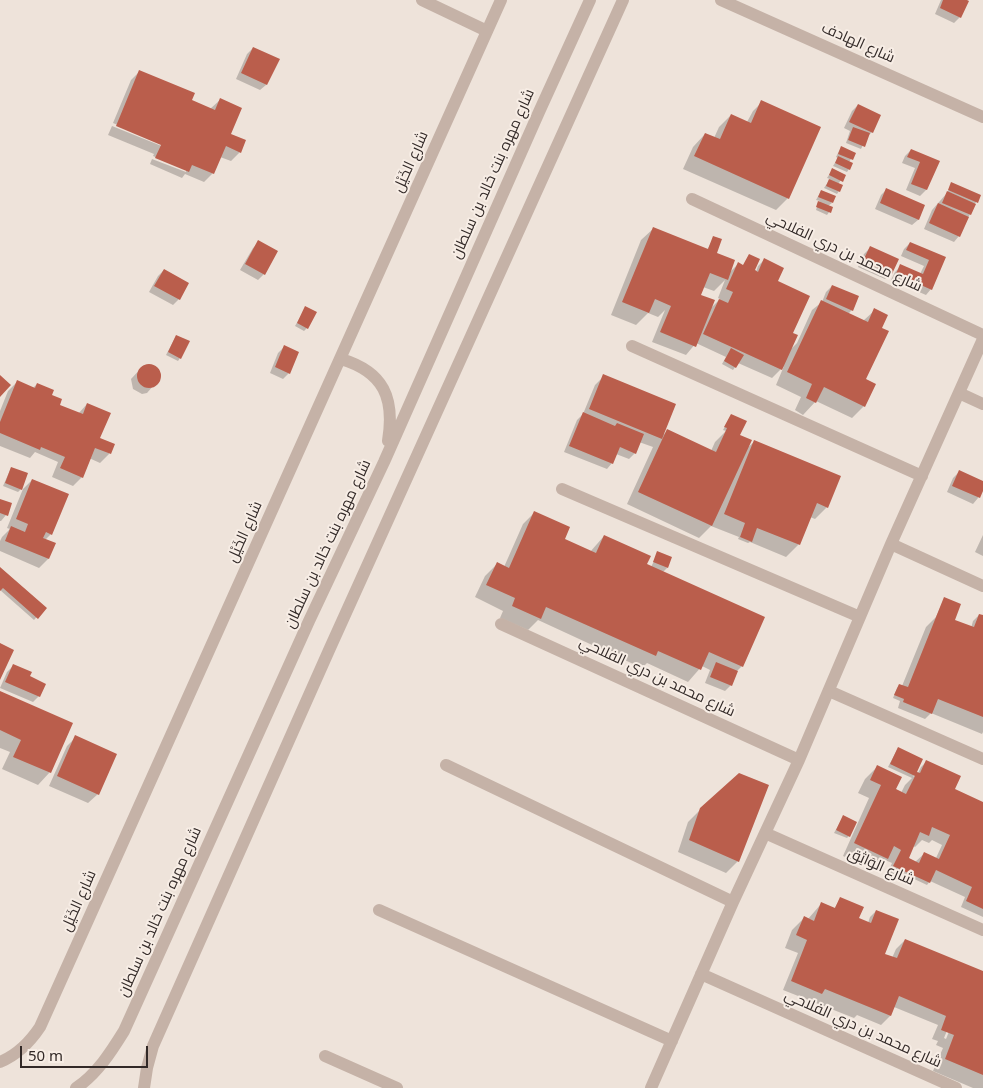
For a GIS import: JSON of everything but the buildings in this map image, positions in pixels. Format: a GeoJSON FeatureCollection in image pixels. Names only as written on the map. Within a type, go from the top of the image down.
{"type":"FeatureCollection","features":[{"type":"Feature","properties":{"kind":"street"},"geometry":{"type":"LineString","coordinates":[[422,0],[487,31]]}},
{"type":"Feature","properties":{"kind":"street","name":"شارع الخَيْل"},"geometry":{"type":"LineString","coordinates":[[0,1062],[25,1046],[40,1027],[501,0]]}},
{"type":"Feature","properties":{"kind":"street","name":"شارع مهره بنت خالد بن سلطان"},"geometry":{"type":"LineString","coordinates":[[76,1088],[97,1070],[112,1051],[124,1031],[384,462],[538,112],[590,0]]}},
{"type":"Feature","properties":{"kind":"street"},"geometry":{"type":"LineString","coordinates":[[144,1088],[153,1046],[326,657],[623,0]]}},
{"type":"Feature","properties":{"kind":"street","name":"شارع الهادف"},"geometry":{"type":"LineString","coordinates":[[721,0],[983,116]]}},
{"type":"Feature","properties":{"kind":"street","name":"شارع محمد بن دري الفلاحي"},"geometry":{"type":"LineString","coordinates":[[692,199],[983,335]]}},
{"type":"Feature","properties":{"kind":"street"},"geometry":{"type":"LineString","coordinates":[[651,1088],[733,902],[799,760],[891,544],[983,339]]}},
{"type":"Feature","properties":{"kind":"street"},"geometry":{"type":"LineString","coordinates":[[632,346],[922,476]]}},
{"type":"Feature","properties":{"kind":"street"},"geometry":{"type":"LineString","coordinates":[[341,359],[356,364],[369,372],[380,383],[387,396],[391,412],[384,462]]}},
{"type":"Feature","properties":{"kind":"street"},"geometry":{"type":"LineString","coordinates":[[959,392],[983,404]]}},
{"type":"Feature","properties":{"kind":"street"},"geometry":{"type":"LineString","coordinates":[[562,488],[860,618]]}},
{"type":"Feature","properties":{"kind":"street"},"geometry":{"type":"LineString","coordinates":[[891,544],[983,586]]}},
{"type":"Feature","properties":{"kind":"street","name":"شارع محمد بن دري الفلاحي"},"geometry":{"type":"LineString","coordinates":[[501,624],[799,760]]}},
{"type":"Feature","properties":{"kind":"street"},"geometry":{"type":"LineString","coordinates":[[829,691],[983,759]]}},
{"type":"Feature","properties":{"kind":"street"},"geometry":{"type":"LineString","coordinates":[[446,765],[733,902]]}},
{"type":"Feature","properties":{"kind":"street","name":"شارع الوَاثِق"},"geometry":{"type":"LineString","coordinates":[[765,833],[983,930]]}},
{"type":"Feature","properties":{"kind":"street"},"geometry":{"type":"LineString","coordinates":[[379,910],[672,1041]]}},
{"type":"Feature","properties":{"kind":"street","name":"شارع محمد بن دري الفلاحي"},"geometry":{"type":"LineString","coordinates":[[701,974],[956,1088]]}},
{"type":"Feature","properties":{"kind":"street"},"geometry":{"type":"LineString","coordinates":[[325,1056],[397,1088]]}}]}
